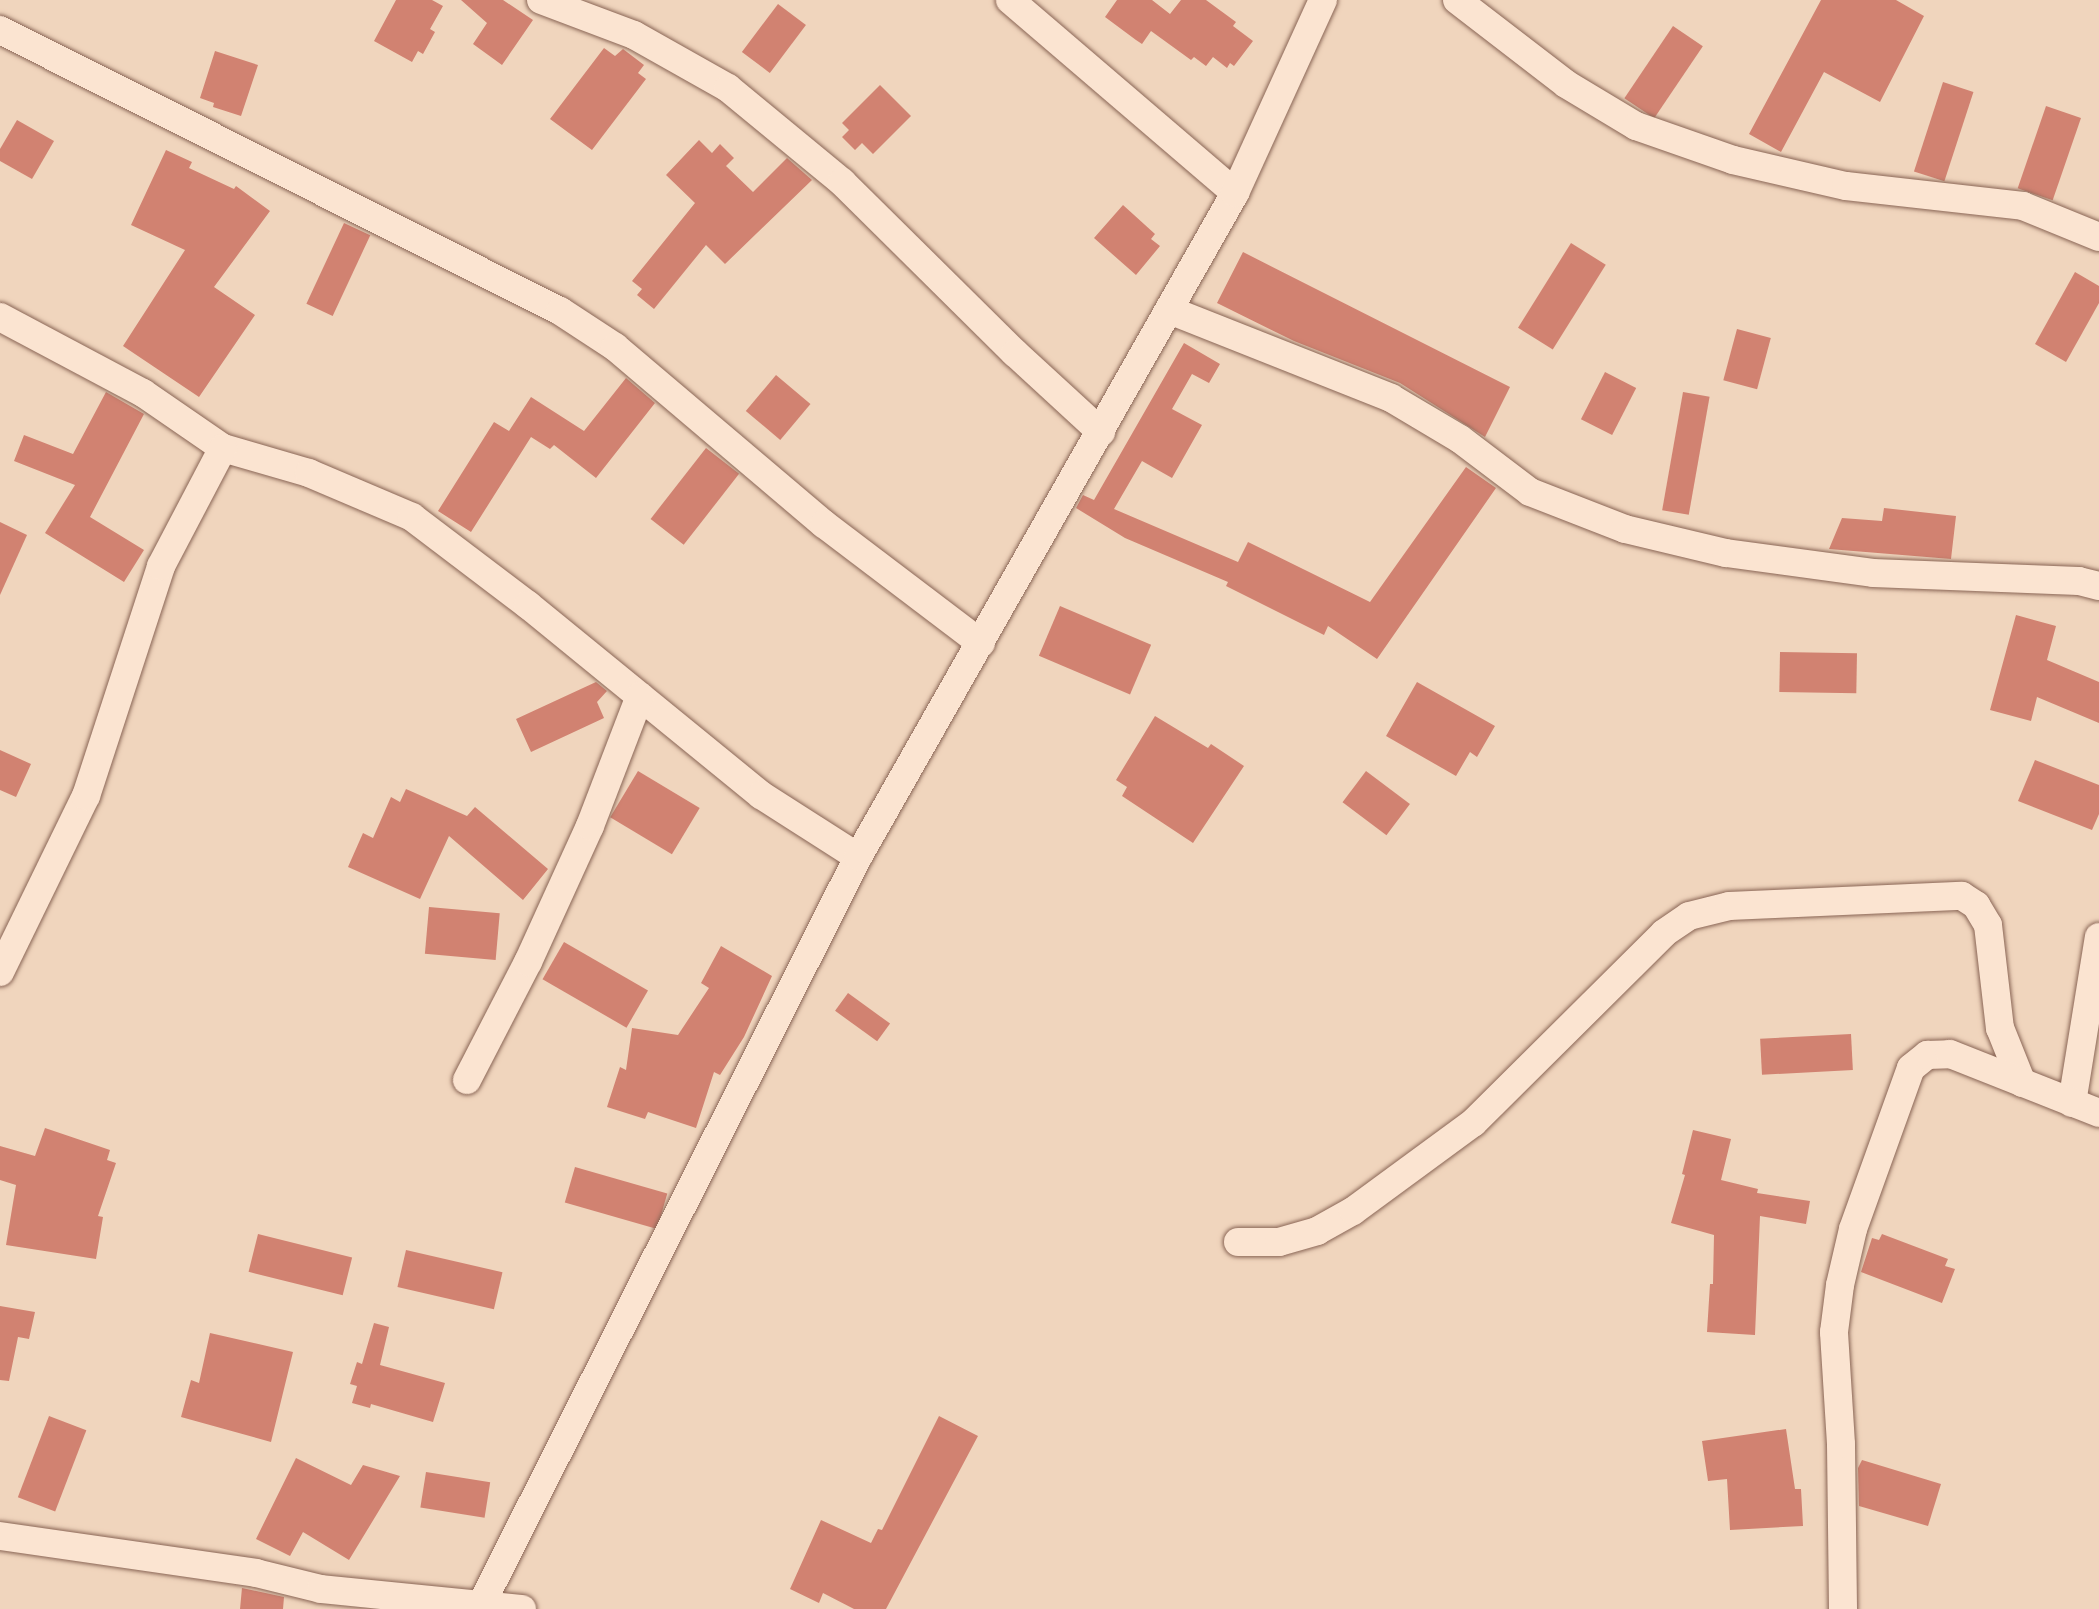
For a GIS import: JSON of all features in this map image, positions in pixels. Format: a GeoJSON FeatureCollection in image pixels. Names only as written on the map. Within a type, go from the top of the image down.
{"type":"FeatureCollection","features":[{"type":"Feature","properties":{"kind":"street"},"geometry":{"type":"LineString","coordinates":[[541,0],[634,35],[728,88],[842,182],[1015,353],[1101,432]]}},
{"type":"Feature","properties":{"kind":"street"},"geometry":{"type":"LineString","coordinates":[[1010,0],[1235,193]]}},
{"type":"Feature","properties":{"kind":"street"},"geometry":{"type":"LineString","coordinates":[[480,1606],[858,857],[1235,193],[1323,0]]}},
{"type":"Feature","properties":{"kind":"street"},"geometry":{"type":"LineString","coordinates":[[1457,0],[1566,84],[1636,126],[1733,160],[1846,186],[2023,206],[2099,237]]}},
{"type":"Feature","properties":{"kind":"street"},"geometry":{"type":"LineString","coordinates":[[0,30],[560,311],[615,347],[824,524],[981,643]]}},
{"type":"Feature","properties":{"kind":"street"},"geometry":{"type":"LineString","coordinates":[[1169,310],[1391,398],[1460,439],[1530,492],[1625,529],[1726,553],[1873,573],[2079,581],[2099,586]]}},
{"type":"Feature","properties":{"kind":"street"},"geometry":{"type":"LineString","coordinates":[[0,317],[143,393],[223,448],[309,473],[412,517],[761,795],[858,857]]}},
{"type":"Feature","properties":{"kind":"street"},"geometry":{"type":"LineString","coordinates":[[0,972],[86,796],[161,566],[223,448]]}},
{"type":"Feature","properties":{"kind":"street"},"geometry":{"type":"LineString","coordinates":[[467,1080],[528,962],[590,826],[640,696]]}},
{"type":"Feature","properties":{"kind":"street"},"geometry":{"type":"LineString","coordinates":[[1238,1242],[1279,1242],[1317,1231],[1353,1211],[1473,1123],[1664,933],[1689,916],[1729,906],[1962,896],[1976,905],[1988,925],[2000,1028],[2022,1083]]}},
{"type":"Feature","properties":{"kind":"street"},"geometry":{"type":"LineString","coordinates":[[2072,1103],[2099,937]]}},
{"type":"Feature","properties":{"kind":"street"},"geometry":{"type":"LineString","coordinates":[[1843,1609],[1841,1444],[1834,1332],[1840,1285],[1853,1229],[1896,1100],[1911,1068],[1927,1055],[1950,1054],[2099,1113]]}},
{"type":"Feature","properties":{"kind":"street"},"geometry":{"type":"LineString","coordinates":[[0,1536],[256,1573],[321,1589],[522,1609]]}},
{"type":"Feature","properties":{"kind":"building"},"geometry":{"type":"Polygon","coordinates":[[[396,0],[432,0],[443,6],[430,29],[435,32],[423,54],[418,51],[412,62],[374,41],[396,0]]]}},
{"type":"Feature","properties":{"kind":"building"},"geometry":{"type":"Polygon","coordinates":[[[461,0],[503,0],[533,20],[502,65],[473,44],[487,23],[461,0]]]}},
{"type":"Feature","properties":{"kind":"building"},"geometry":{"type":"Polygon","coordinates":[[[1117,0],[1152,0],[1170,14],[1181,0],[1206,0],[1236,22],[1233,26],[1253,41],[1234,66],[1230,63],[1227,68],[1213,57],[1206,66],[1194,57],[1191,60],[1151,31],[1142,44],[1136,40],[1105,17],[1117,0]]]}},
{"type":"Feature","properties":{"kind":"building"},"geometry":{"type":"Polygon","coordinates":[[[1821,0],[1896,0],[1924,16],[1880,102],[1824,72],[1781,152],[1749,134],[1821,0]]]}},
{"type":"Feature","properties":{"kind":"building"},"geometry":{"type":"Polygon","coordinates":[[[778,4],[806,25],[770,73],[742,52],[778,4]]]}},
{"type":"Feature","properties":{"kind":"building"},"geometry":{"type":"Polygon","coordinates":[[[1673,26],[1703,46],[1654,118],[1624,98],[1673,26]]]}},
{"type":"Feature","properties":{"kind":"building"},"geometry":{"type":"Polygon","coordinates":[[[604,48],[615,56],[623,49],[644,65],[638,73],[646,79],[592,150],[550,119],[604,48]]]}},
{"type":"Feature","properties":{"kind":"building"},"geometry":{"type":"Polygon","coordinates":[[[215,51],[258,65],[241,116],[213,107],[214,103],[200,98],[215,51]]]}},
{"type":"Feature","properties":{"kind":"building"},"geometry":{"type":"Polygon","coordinates":[[[1943,82],[1973,92],[1944,181],[1914,171],[1943,82]]]}},
{"type":"Feature","properties":{"kind":"building"},"geometry":{"type":"Polygon","coordinates":[[[880,85],[911,116],[873,154],[862,143],[855,150],[842,137],[849,130],[842,123],[880,85]]]}},
{"type":"Feature","properties":{"kind":"building"},"geometry":{"type":"Polygon","coordinates":[[[2046,106],[2081,118],[2053,200],[2018,188],[2046,106]]]}},
{"type":"Feature","properties":{"kind":"building"},"geometry":{"type":"Polygon","coordinates":[[[17,120],[54,141],[32,179],[0,161],[0,149],[17,120]]]}},
{"type":"Feature","properties":{"kind":"building"},"geometry":{"type":"Polygon","coordinates":[[[699,140],[712,153],[720,144],[734,158],[726,166],[753,192],[787,158],[812,180],[725,264],[706,245],[654,309],[637,295],[642,289],[632,281],[695,203],[666,175],[699,140]]]}},
{"type":"Feature","properties":{"kind":"building"},"geometry":{"type":"Polygon","coordinates":[[[166,150],[192,162],[189,168],[234,189],[236,186],[270,211],[214,287],[255,315],[199,397],[123,346],[185,250],[131,225],[166,150]]]}},
{"type":"Feature","properties":{"kind":"building"},"geometry":{"type":"Polygon","coordinates":[[[1123,205],[1155,234],[1151,239],[1160,246],[1136,275],[1094,238],[1123,205]]]}},
{"type":"Feature","properties":{"kind":"building"},"geometry":{"type":"Polygon","coordinates":[[[344,223],[370,235],[333,316],[306,304],[344,223]]]}},
{"type":"Feature","properties":{"kind":"building"},"geometry":{"type":"Polygon","coordinates":[[[1571,243],[1606,265],[1553,350],[1518,328],[1571,243]]]}},
{"type":"Feature","properties":{"kind":"building"},"geometry":{"type":"Polygon","coordinates":[[[1243,252],[1510,387],[1485,437],[1400,383],[1294,341],[1217,303],[1243,252]]]}},
{"type":"Feature","properties":{"kind":"building"},"geometry":{"type":"Polygon","coordinates":[[[2075,272],[2099,286],[2099,303],[2066,362],[2035,344],[2075,272]]]}},
{"type":"Feature","properties":{"kind":"building"},"geometry":{"type":"Polygon","coordinates":[[[1737,329],[1771,338],[1757,389],[1723,380],[1737,329]]]}},
{"type":"Feature","properties":{"kind":"building"},"geometry":{"type":"Polygon","coordinates":[[[1184,343],[1220,364],[1209,383],[1192,374],[1172,409],[1202,425],[1172,478],[1142,461],[1114,509],[1238,562],[1248,542],[1370,602],[1466,467],[1496,488],[1377,659],[1328,626],[1324,635],[1226,586],[1228,582],[1125,538],[1076,508],[1083,495],[1094,500],[1184,343]]]}},
{"type":"Feature","properties":{"kind":"building"},"geometry":{"type":"Polygon","coordinates":[[[1605,372],[1636,388],[1612,435],[1581,419],[1605,372]]]}},
{"type":"Feature","properties":{"kind":"building"},"geometry":{"type":"Polygon","coordinates":[[[776,375],[810,404],[780,440],[746,411],[776,375]]]}},
{"type":"Feature","properties":{"kind":"building"},"geometry":{"type":"Polygon","coordinates":[[[626,378],[655,403],[596,478],[554,445],[550,449],[531,437],[471,532],[438,511],[494,422],[509,431],[531,397],[584,431],[626,378]]]}},
{"type":"Feature","properties":{"kind":"building"},"geometry":{"type":"Polygon","coordinates":[[[106,392],[144,414],[90,517],[144,550],[124,582],[45,533],[75,485],[14,461],[24,435],[73,454],[106,392]]]}},
{"type":"Feature","properties":{"kind":"building"},"geometry":{"type":"Polygon","coordinates":[[[1683,392],[1710,397],[1689,515],[1662,510],[1683,392]]]}},
{"type":"Feature","properties":{"kind":"building"},"geometry":{"type":"Polygon","coordinates":[[[706,448],[739,474],[684,545],[651,519],[706,448]]]}},
{"type":"Feature","properties":{"kind":"building"},"geometry":{"type":"Polygon","coordinates":[[[1884,508],[1956,516],[1951,559],[1829,549],[1842,518],[1882,521],[1884,508]]]}},
{"type":"Feature","properties":{"kind":"building"},"geometry":{"type":"Polygon","coordinates":[[[0,522],[27,535],[0,595],[0,522]]]}},
{"type":"Feature","properties":{"kind":"building"},"geometry":{"type":"Polygon","coordinates":[[[1060,606],[1151,645],[1130,694],[1039,656],[1060,606]]]}},
{"type":"Feature","properties":{"kind":"building"},"geometry":{"type":"Polygon","coordinates":[[[2016,615],[2056,626],[2047,660],[2099,682],[2099,723],[2037,697],[2031,721],[1990,710],[2016,615]]]}},
{"type":"Feature","properties":{"kind":"building"},"geometry":{"type":"Polygon","coordinates":[[[1780,652],[1857,653],[1856,693],[1779,692],[1780,652]]]}},
{"type":"Feature","properties":{"kind":"building"},"geometry":{"type":"Polygon","coordinates":[[[596,682],[607,691],[597,702],[604,718],[531,752],[516,719],[596,682]]]}},
{"type":"Feature","properties":{"kind":"building"},"geometry":{"type":"Polygon","coordinates":[[[1417,682],[1495,726],[1477,757],[1470,752],[1456,776],[1386,736],[1417,682]]]}},
{"type":"Feature","properties":{"kind":"building"},"geometry":{"type":"Polygon","coordinates":[[[1155,716],[1208,748],[1211,744],[1244,766],[1193,843],[1122,796],[1127,787],[1116,780],[1155,716]]]}},
{"type":"Feature","properties":{"kind":"building"},"geometry":{"type":"Polygon","coordinates":[[[0,750],[31,764],[16,797],[0,790],[0,750]]]}},
{"type":"Feature","properties":{"kind":"building"},"geometry":{"type":"Polygon","coordinates":[[[2035,760],[2099,785],[2099,814],[2092,830],[2018,801],[2035,760]]]}},
{"type":"Feature","properties":{"kind":"building"},"geometry":{"type":"Polygon","coordinates":[[[638,771],[700,808],[672,854],[610,817],[638,771]]]}},
{"type":"Feature","properties":{"kind":"building"},"geometry":{"type":"Polygon","coordinates":[[[1366,771],[1410,804],[1386,835],[1343,802],[1366,771]]]}},
{"type":"Feature","properties":{"kind":"building"},"geometry":{"type":"Polygon","coordinates":[[[406,789],[467,816],[475,807],[548,869],[523,900],[449,836],[420,899],[348,867],[363,833],[373,838],[391,797],[400,802],[406,789]]]}},
{"type":"Feature","properties":{"kind":"building"},"geometry":{"type":"Polygon","coordinates":[[[429,907],[500,913],[496,960],[425,954],[429,907]]]}},
{"type":"Feature","properties":{"kind":"building"},"geometry":{"type":"Polygon","coordinates":[[[564,942],[648,990],[627,1028],[542,979],[564,942]]]}},
{"type":"Feature","properties":{"kind":"building"},"geometry":{"type":"Polygon","coordinates":[[[721,946],[772,976],[744,1037],[720,1075],[714,1072],[696,1128],[648,1112],[645,1119],[607,1107],[620,1067],[626,1070],[632,1028],[678,1035],[709,988],[701,983],[721,946]]]}},
{"type":"Feature","properties":{"kind":"building"},"geometry":{"type":"Polygon","coordinates":[[[848,993],[890,1024],[877,1041],[835,1011],[848,993]]]}},
{"type":"Feature","properties":{"kind":"building"},"geometry":{"type":"Polygon","coordinates":[[[1851,1034],[1853,1070],[1762,1075],[1760,1039],[1851,1034]]]}},
{"type":"Feature","properties":{"kind":"building"},"geometry":{"type":"Polygon","coordinates":[[[45,1128],[110,1150],[107,1160],[116,1163],[98,1216],[103,1217],[96,1259],[6,1245],[16,1185],[0,1180],[0,1146],[35,1156],[45,1128]]]}},
{"type":"Feature","properties":{"kind":"building"},"geometry":{"type":"Polygon","coordinates":[[[1693,1130],[1731,1139],[1721,1180],[1758,1189],[1757,1193],[1810,1201],[1806,1224],[1760,1216],[1755,1335],[1707,1332],[1710,1284],[1713,1284],[1714,1235],[1671,1223],[1685,1175],[1682,1174],[1693,1130]]]}},
{"type":"Feature","properties":{"kind":"building"},"geometry":{"type":"Polygon","coordinates":[[[575,1167],[667,1193],[657,1229],[565,1203],[575,1167]]]}},
{"type":"Feature","properties":{"kind":"building"},"geometry":{"type":"Polygon","coordinates":[[[258,1234],[352,1257],[343,1295],[249,1272],[258,1234]]]}},
{"type":"Feature","properties":{"kind":"building"},"geometry":{"type":"Polygon","coordinates":[[[1882,1234],[1948,1259],[1945,1266],[1955,1269],[1942,1303],[1861,1272],[1872,1238],[1879,1240],[1882,1234]]]}},
{"type":"Feature","properties":{"kind":"building"},"geometry":{"type":"Polygon","coordinates":[[[406,1250],[502,1272],[494,1309],[397,1287],[406,1250]]]}},
{"type":"Feature","properties":{"kind":"building"},"geometry":{"type":"Polygon","coordinates":[[[0,1306],[35,1312],[29,1339],[18,1337],[9,1381],[0,1380],[0,1306]]]}},
{"type":"Feature","properties":{"kind":"building"},"geometry":{"type":"Polygon","coordinates":[[[374,1323],[389,1327],[380,1365],[445,1383],[433,1422],[371,1404],[370,1408],[352,1403],[357,1386],[350,1384],[357,1362],[362,1364],[374,1323]]]}},
{"type":"Feature","properties":{"kind":"building"},"geometry":{"type":"Polygon","coordinates":[[[210,1333],[293,1352],[271,1442],[181,1417],[191,1380],[199,1383],[210,1333]]]}},
{"type":"Feature","properties":{"kind":"building"},"geometry":{"type":"Polygon","coordinates":[[[49,1416],[86,1430],[55,1512],[18,1497],[49,1416]]]}},
{"type":"Feature","properties":{"kind":"building"},"geometry":{"type":"Polygon","coordinates":[[[939,1416],[978,1436],[886,1609],[854,1609],[823,1593],[819,1603],[790,1589],[821,1520],[871,1543],[878,1529],[882,1530],[939,1416]]]}},
{"type":"Feature","properties":{"kind":"building"},"geometry":{"type":"Polygon","coordinates":[[[1786,1429],[1795,1489],[1801,1489],[1803,1526],[1730,1530],[1727,1479],[1708,1481],[1702,1441],[1786,1429]]]}},
{"type":"Feature","properties":{"kind":"building"},"geometry":{"type":"Polygon","coordinates":[[[296,1458],[351,1485],[363,1465],[400,1476],[349,1560],[303,1532],[290,1556],[256,1539],[296,1458]]]}},
{"type":"Feature","properties":{"kind":"building"},"geometry":{"type":"Polygon","coordinates":[[[1862,1460],[1941,1484],[1928,1526],[1859,1506],[1858,1468],[1862,1460]]]}},
{"type":"Feature","properties":{"kind":"building"},"geometry":{"type":"Polygon","coordinates":[[[426,1472],[490,1482],[485,1518],[420,1508],[426,1472]]]}},
{"type":"Feature","properties":{"kind":"building"},"geometry":{"type":"Polygon","coordinates":[[[242,1588],[284,1597],[283,1609],[240,1609],[242,1588]]]}}]}
